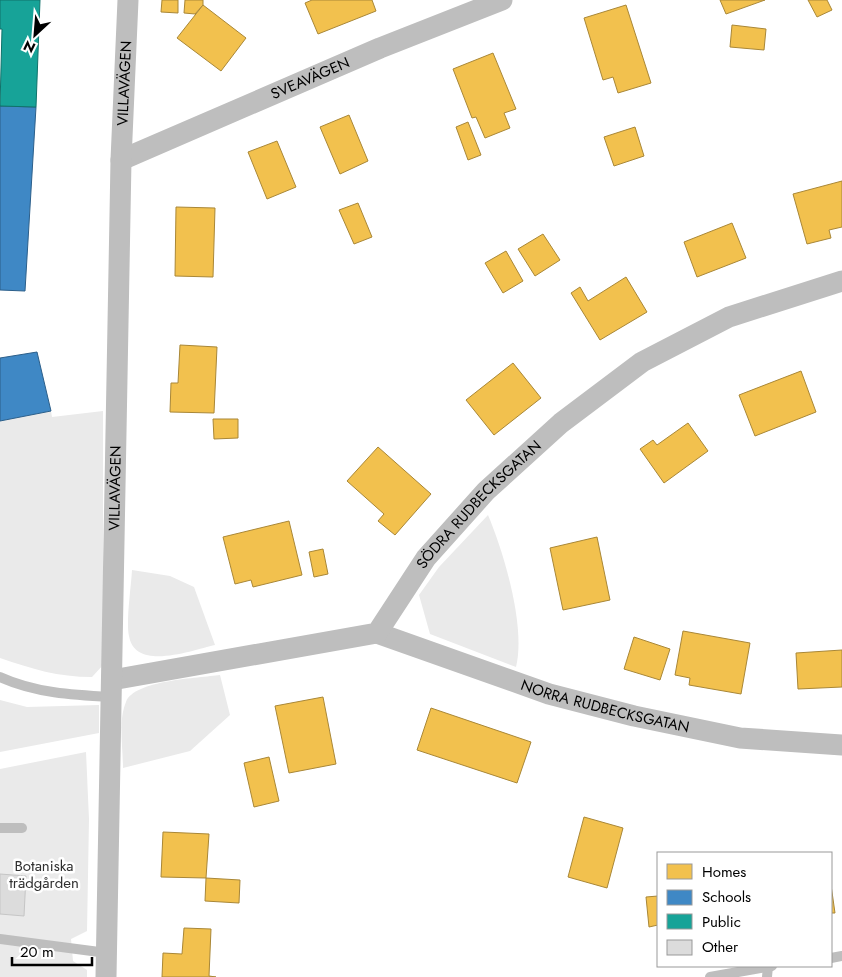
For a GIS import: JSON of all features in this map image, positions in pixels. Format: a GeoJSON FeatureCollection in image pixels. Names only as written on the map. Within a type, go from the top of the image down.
{"type":"FeatureCollection","features":[{"type":"Feature","properties":{"kind":"street","name":"VILLAVÄGEN"},"geometry":{"type":"LineString","coordinates":[[106,977],[121,160],[128,0]]}},
{"type":"Feature","properties":{"kind":"street","name":"SVEAVÄGEN"},"geometry":{"type":"LineString","coordinates":[[121,160],[380,48],[502,0]]}},
{"type":"Feature","properties":{"kind":"street","name":"SÖDRA RUDBECKSGATAN"},"geometry":{"type":"LineString","coordinates":[[377,633],[426,558],[486,491],[561,423],[642,362],[729,317],[842,281]]}},
{"type":"Feature","properties":{"kind":"street"},"geometry":{"type":"LineString","coordinates":[[112,688],[377,633]]}},
{"type":"Feature","properties":{"kind":"street","name":"NORRA RUDBECKSGATAN"},"geometry":{"type":"LineString","coordinates":[[377,633],[549,694],[634,716],[740,738],[842,744]]}},
{"type":"Feature","properties":{"kind":"lane"},"geometry":{"type":"LineString","coordinates":[[0,677],[14,683],[48,692],[112,688]]}},
{"type":"Feature","properties":{"kind":"lane"},"geometry":{"type":"LineString","coordinates":[[0,828],[22,828]]}},
{"type":"Feature","properties":{"kind":"lane"},"geometry":{"type":"LineString","coordinates":[[0,939],[107,952]]}},
{"type":"Feature","properties":{"kind":"lane"},"geometry":{"type":"LineString","coordinates":[[710,977],[763,967]]}},
{"type":"Feature","properties":{"kind":"green space"},"geometry":{"type":"Polygon","coordinates":[[[51,411],[52,417],[103,411],[103,665],[92,677],[68,676],[45,672],[0,658],[0,421],[51,411]]]}},
{"type":"Feature","properties":{"kind":"green space"},"geometry":{"type":"Polygon","coordinates":[[[488,515],[507,569],[516,611],[518,651],[516,667],[430,634],[419,595],[439,567],[488,515]]]}},
{"type":"Feature","properties":{"kind":"green space"},"geometry":{"type":"Polygon","coordinates":[[[132,570],[170,576],[194,587],[215,645],[166,656],[153,656],[142,653],[134,647],[129,636],[128,621],[132,570]]]}},
{"type":"Feature","properties":{"kind":"green space"},"geometry":{"type":"Polygon","coordinates":[[[220,675],[230,715],[190,751],[123,768],[122,717],[126,702],[131,695],[141,689],[168,681],[220,675]]]}},
{"type":"Feature","properties":{"kind":"green space"},"geometry":{"type":"Polygon","coordinates":[[[0,700],[27,707],[99,705],[99,733],[0,752],[0,700]]]}},
{"type":"Feature","properties":{"kind":"green space","name":"Botaniska trädgården"},"geometry":{"type":"Polygon","coordinates":[[[86,752],[89,819],[87,931],[71,939],[73,961],[87,970],[87,977],[0,977],[0,769],[86,752]]]}},
{"type":"Feature","properties":{"kind":"building: Homes"},"geometry":{"type":"Polygon","coordinates":[[[162,0],[178,0],[178,13],[161,12],[162,0]]]}},
{"type":"Feature","properties":{"kind":"building: Homes"},"geometry":{"type":"Polygon","coordinates":[[[185,0],[203,0],[203,5],[195,14],[184,13],[185,0]]]}},
{"type":"Feature","properties":{"kind":"building: Homes"},"geometry":{"type":"Polygon","coordinates":[[[312,0],[372,0],[376,11],[318,34],[305,3],[312,0]]]}},
{"type":"Feature","properties":{"kind":"building: Homes"},"geometry":{"type":"Polygon","coordinates":[[[720,0],[765,0],[726,14],[720,0]]]}},
{"type":"Feature","properties":{"kind":"building: Homes"},"geometry":{"type":"Polygon","coordinates":[[[808,0],[827,0],[832,10],[817,17],[808,0]]]}},
{"type":"Feature","properties":{"kind":"building: Homes"},"geometry":{"type":"Polygon","coordinates":[[[203,5],[246,38],[221,71],[177,38],[203,5]]]}},
{"type":"Feature","properties":{"kind":"building: Homes"},"geometry":{"type":"Polygon","coordinates":[[[626,5],[651,83],[618,93],[613,77],[603,80],[584,18],[626,5]]]}},
{"type":"Feature","properties":{"kind":"building: Homes"},"geometry":{"type":"Polygon","coordinates":[[[732,25],[766,29],[764,50],[730,47],[732,25]]]}},
{"type":"Feature","properties":{"kind":"building: Homes"},"geometry":{"type":"Polygon","coordinates":[[[493,53],[516,109],[504,113],[510,128],[485,138],[476,117],[472,118],[453,69],[493,53]]]}},
{"type":"Feature","properties":{"kind":"building: Homes"},"geometry":{"type":"Polygon","coordinates":[[[349,115],[368,161],[340,174],[320,127],[349,115]]]}},
{"type":"Feature","properties":{"kind":"building: Homes"},"geometry":{"type":"Polygon","coordinates":[[[468,122],[481,155],[468,160],[456,127],[468,122]]]}},
{"type":"Feature","properties":{"kind":"building: Homes"},"geometry":{"type":"Polygon","coordinates":[[[635,127],[644,156],[614,166],[604,137],[635,127]]]}},
{"type":"Feature","properties":{"kind":"building: Homes"},"geometry":{"type":"Polygon","coordinates":[[[277,141],[296,187],[267,199],[248,152],[277,141]]]}},
{"type":"Feature","properties":{"kind":"building: Homes"},"geometry":{"type":"Polygon","coordinates":[[[842,181],[842,227],[829,230],[831,238],[807,244],[793,194],[842,181]]]}},
{"type":"Feature","properties":{"kind":"building: Homes"},"geometry":{"type":"Polygon","coordinates":[[[358,203],[372,237],[354,244],[339,210],[358,203]]]}},
{"type":"Feature","properties":{"kind":"building: Homes"},"geometry":{"type":"Polygon","coordinates":[[[176,207],[215,208],[213,277],[175,276],[176,207]]]}},
{"type":"Feature","properties":{"kind":"building: Homes"},"geometry":{"type":"Polygon","coordinates":[[[732,223],[746,258],[697,277],[684,242],[732,223]]]}},
{"type":"Feature","properties":{"kind":"building: Homes"},"geometry":{"type":"Polygon","coordinates":[[[543,234],[560,260],[535,276],[518,249],[543,234]]]}},
{"type":"Feature","properties":{"kind":"building: Homes"},"geometry":{"type":"Polygon","coordinates":[[[506,251],[523,281],[503,293],[485,263],[506,251]]]}},
{"type":"Feature","properties":{"kind":"building: Homes"},"geometry":{"type":"Polygon","coordinates":[[[626,277],[647,312],[600,340],[571,293],[580,287],[588,301],[626,277]]]}},
{"type":"Feature","properties":{"kind":"building: Homes"},"geometry":{"type":"Polygon","coordinates":[[[180,345],[217,347],[214,413],[170,412],[171,383],[178,383],[180,345]]]}},
{"type":"Feature","properties":{"kind":"building: Homes"},"geometry":{"type":"Polygon","coordinates":[[[513,363],[541,398],[494,435],[466,400],[513,363]]]}},
{"type":"Feature","properties":{"kind":"building: Homes"},"geometry":{"type":"Polygon","coordinates":[[[801,371],[816,412],[755,436],[739,395],[801,371]]]}},
{"type":"Feature","properties":{"kind":"building: Homes"},"geometry":{"type":"Polygon","coordinates":[[[213,419],[238,419],[238,438],[214,439],[213,419]]]}},
{"type":"Feature","properties":{"kind":"building: Homes"},"geometry":{"type":"Polygon","coordinates":[[[688,423],[708,451],[664,483],[640,449],[653,440],[657,445],[688,423]]]}},
{"type":"Feature","properties":{"kind":"building: Homes"},"geometry":{"type":"Polygon","coordinates":[[[378,447],[431,494],[395,535],[378,521],[384,514],[347,481],[378,447]]]}},
{"type":"Feature","properties":{"kind":"building: Homes"},"geometry":{"type":"Polygon","coordinates":[[[289,521],[302,575],[253,587],[251,580],[235,584],[223,537],[289,521]]]}},
{"type":"Feature","properties":{"kind":"building: Homes"},"geometry":{"type":"Polygon","coordinates":[[[597,537],[610,600],[563,610],[550,548],[597,537]]]}},
{"type":"Feature","properties":{"kind":"building: Homes"},"geometry":{"type":"Polygon","coordinates":[[[323,549],[328,574],[314,577],[309,552],[323,549]]]}},
{"type":"Feature","properties":{"kind":"building: Homes"},"geometry":{"type":"Polygon","coordinates":[[[683,631],[750,643],[741,694],[689,685],[690,678],[675,675],[683,631]]]}},
{"type":"Feature","properties":{"kind":"building: Homes"},"geometry":{"type":"Polygon","coordinates":[[[634,637],[670,649],[660,680],[624,669],[634,637]]]}},
{"type":"Feature","properties":{"kind":"building: Homes"},"geometry":{"type":"Polygon","coordinates":[[[842,650],[842,687],[798,689],[796,653],[842,650]]]}},
{"type":"Feature","properties":{"kind":"building: Homes"},"geometry":{"type":"Polygon","coordinates":[[[323,697],[336,764],[289,773],[275,706],[323,697]]]}},
{"type":"Feature","properties":{"kind":"building: Homes"},"geometry":{"type":"Polygon","coordinates":[[[431,708],[531,742],[517,783],[417,750],[431,708]]]}},
{"type":"Feature","properties":{"kind":"building: Homes"},"geometry":{"type":"Polygon","coordinates":[[[269,757],[279,801],[254,807],[244,763],[269,757]]]}},
{"type":"Feature","properties":{"kind":"building: Homes"},"geometry":{"type":"Polygon","coordinates":[[[584,817],[623,828],[607,888],[568,877],[584,817]]]}},
{"type":"Feature","properties":{"kind":"building: Homes"},"geometry":{"type":"Polygon","coordinates":[[[163,832],[209,834],[206,878],[161,877],[163,832]]]}},
{"type":"Feature","properties":{"kind":"building: Homes"},"geometry":{"type":"Polygon","coordinates":[[[206,878],[240,880],[239,903],[205,901],[206,878]]]}},
{"type":"Feature","properties":{"kind":"building: Homes"},"geometry":{"type":"Polygon","coordinates":[[[832,892],[835,913],[832,913],[832,892]]]}},
{"type":"Feature","properties":{"kind":"building: Homes"},"geometry":{"type":"Polygon","coordinates":[[[657,896],[657,925],[649,927],[646,897],[657,896]]]}},
{"type":"Feature","properties":{"kind":"building: Homes"},"geometry":{"type":"Polygon","coordinates":[[[184,928],[211,929],[209,976],[216,977],[162,977],[163,953],[182,954],[184,928]]]}},
{"type":"Feature","properties":{"kind":"building: Schools"},"geometry":{"type":"Polygon","coordinates":[[[0,106],[36,107],[25,291],[0,290],[0,106]]]}},
{"type":"Feature","properties":{"kind":"building: Schools"},"geometry":{"type":"Polygon","coordinates":[[[37,352],[51,411],[0,421],[0,358],[37,352]]]}},
{"type":"Feature","properties":{"kind":"building: Public"},"geometry":{"type":"Polygon","coordinates":[[[0,0],[40,0],[36,107],[0,106],[2,29],[0,29],[0,0]]]}},
{"type":"Feature","properties":{"kind":"building: Other"},"geometry":{"type":"Polygon","coordinates":[[[0,874],[26,876],[24,916],[0,914],[0,874]]]}}]}
